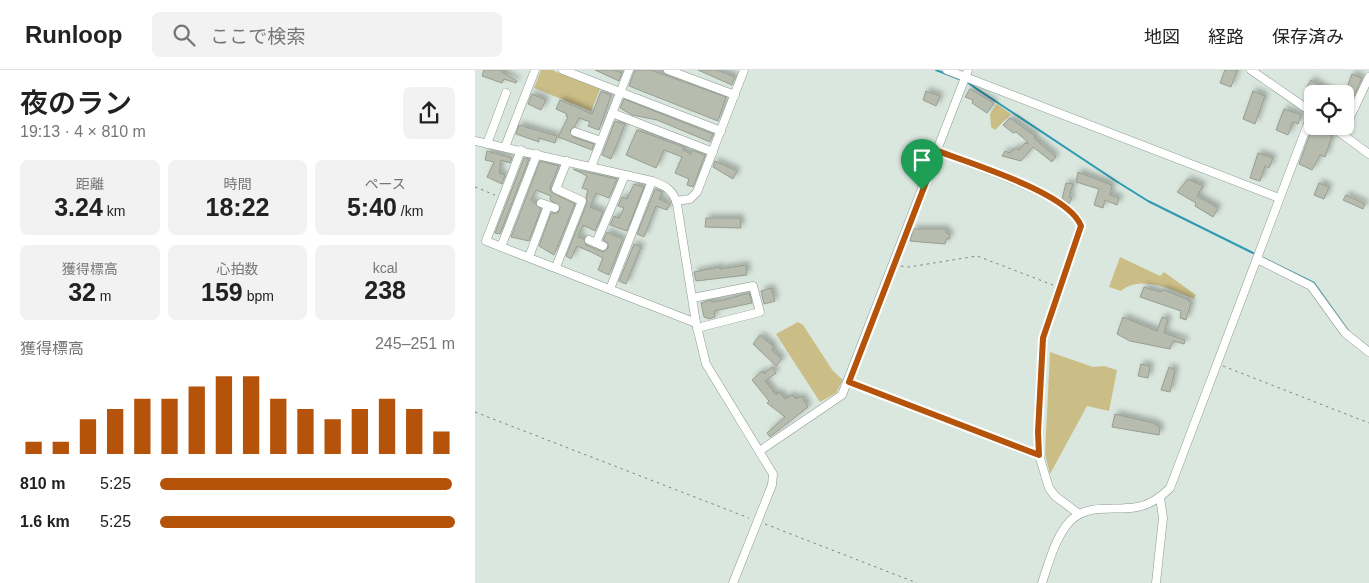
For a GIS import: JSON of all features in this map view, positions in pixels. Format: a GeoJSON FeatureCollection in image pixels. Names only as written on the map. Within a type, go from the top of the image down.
{"type":"FeatureCollection","features":[{"type":"Feature","properties":{"kind":"street"},"geometry":{"type":"LineString","coordinates":[[505,147],[535,70]]}},
{"type":"Feature","properties":{"kind":"street"},"geometry":{"type":"LineString","coordinates":[[563,70],[721,131]]}},
{"type":"Feature","properties":{"kind":"street"},"geometry":{"type":"LineString","coordinates":[[591,167],[629,70]]}},
{"type":"Feature","properties":{"kind":"street"},"geometry":{"type":"LineString","coordinates":[[668,70],[735,95]]}},
{"type":"Feature","properties":{"kind":"street"},"geometry":{"type":"LineString","coordinates":[[947,70],[967,74],[1279,198]]}},
{"type":"Feature","properties":{"kind":"street"},"geometry":{"type":"LineString","coordinates":[[1251,70],[1304,107]]}},
{"type":"Feature","properties":{"kind":"street"},"geometry":{"type":"LineString","coordinates":[[676,201],[690,199],[695,196],[735,95],[740,71]]}},
{"type":"Feature","properties":{"kind":"street"},"geometry":{"type":"LineString","coordinates":[[761,450],[842,395],[849,382],[967,74]]}},
{"type":"Feature","properties":{"kind":"street"},"geometry":{"type":"LineString","coordinates":[[1354,109],[1369,77]]}},
{"type":"Feature","properties":{"kind":"street"},"geometry":{"type":"LineString","coordinates":[[487,144],[506,92]]}},
{"type":"Feature","properties":{"kind":"street"},"geometry":{"type":"LineString","coordinates":[[612,113],[713,152]]}},
{"type":"Feature","properties":{"kind":"street"},"geometry":{"type":"LineString","coordinates":[[575,132],[601,141]]}},
{"type":"Feature","properties":{"kind":"street"},"geometry":{"type":"LineString","coordinates":[[1042,583],[1063,532],[1079,514],[1105,507],[1139,507],[1159,497],[1170,488],[1304,134]]}},
{"type":"Feature","properties":{"kind":"street"},"geometry":{"type":"LineString","coordinates":[[1343,135],[1369,154]]}},
{"type":"Feature","properties":{"kind":"street"},"geometry":{"type":"LineString","coordinates":[[475,141],[652,181],[669,188],[676,201],[704,358],[712,376],[761,450],[771,468],[773,479],[733,583]]}},
{"type":"Feature","properties":{"kind":"street"},"geometry":{"type":"LineString","coordinates":[[521,150],[486,241],[556,267],[697,326],[760,312],[753,286],[693,298]]}},
{"type":"Feature","properties":{"kind":"street"},"geometry":{"type":"LineString","coordinates":[[938,151],[1040,191],[1076,217],[1081,226],[1043,338],[1038,432],[1039,455],[1049,488],[1055,496],[1079,514]]}},
{"type":"Feature","properties":{"kind":"street"},"geometry":{"type":"LineString","coordinates":[[501,247],[537,154]]}},
{"type":"Feature","properties":{"kind":"street"},"geometry":{"type":"LineString","coordinates":[[556,267],[582,201],[556,189],[567,161]]}},
{"type":"Feature","properties":{"kind":"street"},"geometry":{"type":"LineString","coordinates":[[596,243],[625,175]]}},
{"type":"Feature","properties":{"kind":"street"},"geometry":{"type":"LineString","coordinates":[[610,289],[652,181]]}},
{"type":"Feature","properties":{"kind":"street"},"geometry":{"type":"LineString","coordinates":[[529,257],[548,206]]}},
{"type":"Feature","properties":{"kind":"street"},"geometry":{"type":"LineString","coordinates":[[1257,259],[1311,286],[1345,333],[1369,352]]}},
{"type":"Feature","properties":{"kind":"street"},"geometry":{"type":"LineString","coordinates":[[1155,583],[1163,518],[1159,497]]}},
{"type":"Feature","properties":{"kind":"path"},"geometry":{"type":"LineString","coordinates":[[475,188],[502,198]]}},
{"type":"Feature","properties":{"kind":"path"},"geometry":{"type":"LineString","coordinates":[[894,263],[909,267],[977,256],[1061,288]]}},
{"type":"Feature","properties":{"kind":"path"},"geometry":{"type":"LineString","coordinates":[[1218,364],[1369,423]]}},
{"type":"Feature","properties":{"kind":"path"},"geometry":{"type":"LineString","coordinates":[[849,382],[1039,455]]}},
{"type":"Feature","properties":{"kind":"path"},"geometry":{"type":"LineString","coordinates":[[475,412],[917,583]]}},
{"type":"Feature","properties":{"kind":"shaded area"},"geometry":{"type":"Polygon","coordinates":[[[541,70],[552,70],[600,89],[591,111],[534,88],[541,70]]]}},
{"type":"Feature","properties":{"kind":"shaded area"},"geometry":{"type":"Polygon","coordinates":[[[997,104],[1011,114],[995,130],[991,127],[990,114],[997,104]]]}},
{"type":"Feature","properties":{"kind":"shaded area"},"geometry":{"type":"Polygon","coordinates":[[[1120,257],[1160,276],[1164,272],[1196,295],[1194,299],[1157,285],[1138,284],[1129,286],[1121,291],[1109,287],[1120,257]]]}},
{"type":"Feature","properties":{"kind":"shaded area"},"geometry":{"type":"Polygon","coordinates":[[[798,322],[803,325],[833,371],[843,380],[836,393],[820,402],[776,334],[798,322]]]}},
{"type":"Feature","properties":{"kind":"shaded area"},"geometry":{"type":"Polygon","coordinates":[[[1050,352],[1093,367],[1104,366],[1117,370],[1109,411],[1087,406],[1050,474],[1045,454],[1050,352]]]}},
{"type":"Feature","properties":{"kind":"building"},"geometry":{"type":"Polygon","coordinates":[[[484,70],[503,70],[502,72],[517,81],[516,83],[504,79],[502,83],[482,76],[484,70]]]}},
{"type":"Feature","properties":{"kind":"building"},"geometry":{"type":"Polygon","coordinates":[[[595,70],[613,70],[622,73],[619,81],[595,70]]]}},
{"type":"Feature","properties":{"kind":"building"},"geometry":{"type":"Polygon","coordinates":[[[635,70],[651,70],[726,97],[718,121],[629,86],[635,70]]]}},
{"type":"Feature","properties":{"kind":"building"},"geometry":{"type":"Polygon","coordinates":[[[698,70],[717,70],[735,77],[732,85],[698,70]]]}},
{"type":"Feature","properties":{"kind":"building"},"geometry":{"type":"Polygon","coordinates":[[[1225,70],[1237,70],[1231,87],[1220,83],[1225,70]]]}},
{"type":"Feature","properties":{"kind":"building"},"geometry":{"type":"Polygon","coordinates":[[[1352,74],[1362,78],[1354,96],[1354,85],[1348,85],[1352,74]]]}},
{"type":"Feature","properties":{"kind":"building"},"geometry":{"type":"Polygon","coordinates":[[[1311,80],[1319,85],[1308,85],[1311,80]]]}},
{"type":"Feature","properties":{"kind":"building"},"geometry":{"type":"Polygon","coordinates":[[[970,89],[994,103],[987,113],[972,103],[973,100],[965,97],[970,89]]]}},
{"type":"Feature","properties":{"kind":"building"},"geometry":{"type":"Polygon","coordinates":[[[601,91],[611,95],[599,130],[588,126],[590,122],[579,118],[570,131],[573,137],[594,144],[592,150],[558,137],[568,117],[566,116],[567,114],[556,109],[560,100],[592,114],[601,91]]]}},
{"type":"Feature","properties":{"kind":"building"},"geometry":{"type":"Polygon","coordinates":[[[926,91],[940,96],[936,106],[923,100],[926,91]]]}},
{"type":"Feature","properties":{"kind":"building"},"geometry":{"type":"Polygon","coordinates":[[[1253,91],[1265,96],[1255,124],[1243,119],[1253,91]]]}},
{"type":"Feature","properties":{"kind":"building"},"geometry":{"type":"Polygon","coordinates":[[[532,94],[546,100],[541,110],[528,104],[532,94]]]}},
{"type":"Feature","properties":{"kind":"building"},"geometry":{"type":"Polygon","coordinates":[[[624,99],[713,134],[710,142],[657,120],[632,115],[620,108],[624,99]]]}},
{"type":"Feature","properties":{"kind":"building"},"geometry":{"type":"Polygon","coordinates":[[[1284,109],[1301,115],[1298,124],[1293,122],[1288,135],[1276,130],[1284,109]]]}},
{"type":"Feature","properties":{"kind":"building"},"geometry":{"type":"Polygon","coordinates":[[[1010,118],[1035,136],[1034,138],[1056,157],[1052,162],[1033,147],[1021,161],[1002,156],[1005,151],[1010,153],[1015,148],[1019,150],[1025,143],[1028,144],[1016,132],[1013,133],[1003,125],[1010,118]]]}},
{"type":"Feature","properties":{"kind":"building"},"geometry":{"type":"Polygon","coordinates":[[[615,121],[625,124],[611,159],[602,155],[615,121]]]}},
{"type":"Feature","properties":{"kind":"building"},"geometry":{"type":"Polygon","coordinates":[[[519,125],[557,136],[555,143],[539,138],[539,142],[516,134],[519,125]]]}},
{"type":"Feature","properties":{"kind":"building"},"geometry":{"type":"Polygon","coordinates":[[[637,130],[684,147],[683,150],[691,154],[692,150],[705,155],[693,187],[687,185],[689,179],[675,173],[682,157],[664,150],[656,168],[626,155],[637,130]]]}},
{"type":"Feature","properties":{"kind":"building"},"geometry":{"type":"Polygon","coordinates":[[[1310,135],[1332,136],[1325,157],[1320,155],[1312,170],[1299,164],[1310,135]]]}},
{"type":"Feature","properties":{"kind":"building"},"geometry":{"type":"Polygon","coordinates":[[[487,151],[512,158],[510,163],[501,160],[499,173],[505,175],[502,184],[487,177],[494,162],[485,160],[487,151]]]}},
{"type":"Feature","properties":{"kind":"building"},"geometry":{"type":"Polygon","coordinates":[[[1258,153],[1273,158],[1269,168],[1265,166],[1260,181],[1250,178],[1258,153]]]}},
{"type":"Feature","properties":{"kind":"building"},"geometry":{"type":"Polygon","coordinates":[[[524,158],[529,159],[500,234],[495,233],[524,158]]]}},
{"type":"Feature","properties":{"kind":"building"},"geometry":{"type":"Polygon","coordinates":[[[540,161],[559,166],[550,187],[551,192],[575,204],[554,255],[539,246],[551,213],[558,213],[560,207],[550,200],[551,196],[536,190],[531,200],[541,209],[529,241],[511,237],[540,161]]]}},
{"type":"Feature","properties":{"kind":"building"},"geometry":{"type":"Polygon","coordinates":[[[715,161],[737,171],[733,179],[713,167],[715,161]]]}},
{"type":"Feature","properties":{"kind":"building"},"geometry":{"type":"Polygon","coordinates":[[[573,169],[617,179],[609,198],[596,193],[590,207],[603,212],[595,231],[583,225],[578,237],[584,239],[586,245],[603,252],[608,248],[608,243],[603,240],[607,232],[623,239],[609,275],[598,270],[603,258],[591,252],[577,246],[571,259],[566,256],[587,203],[588,190],[582,188],[587,176],[573,169]]]}},
{"type":"Feature","properties":{"kind":"building"},"geometry":{"type":"Polygon","coordinates":[[[1078,172],[1112,185],[1110,195],[1119,198],[1117,205],[1105,200],[1103,208],[1094,205],[1099,189],[1076,182],[1078,172]]]}},
{"type":"Feature","properties":{"kind":"building"},"geometry":{"type":"Polygon","coordinates":[[[1188,179],[1203,186],[1197,196],[1218,208],[1213,217],[1195,206],[1196,203],[1177,192],[1188,179]]]}},
{"type":"Feature","properties":{"kind":"building"},"geometry":{"type":"Polygon","coordinates":[[[1066,183],[1073,184],[1069,197],[1072,198],[1069,204],[1062,199],[1066,183]]]}},
{"type":"Feature","properties":{"kind":"building"},"geometry":{"type":"Polygon","coordinates":[[[1319,183],[1329,187],[1324,199],[1314,195],[1319,183]]]}},
{"type":"Feature","properties":{"kind":"building"},"geometry":{"type":"Polygon","coordinates":[[[634,184],[644,187],[627,231],[610,225],[614,216],[619,218],[624,208],[618,206],[622,197],[627,199],[634,184]]]}},
{"type":"Feature","properties":{"kind":"building"},"geometry":{"type":"Polygon","coordinates":[[[655,189],[662,192],[659,199],[670,204],[667,210],[656,206],[644,237],[637,234],[655,189]]]}},
{"type":"Feature","properties":{"kind":"building"},"geometry":{"type":"Polygon","coordinates":[[[1346,195],[1365,204],[1363,209],[1343,200],[1346,195]]]}},
{"type":"Feature","properties":{"kind":"building"},"geometry":{"type":"Polygon","coordinates":[[[706,218],[740,218],[741,228],[705,227],[706,218]]]}},
{"type":"Feature","properties":{"kind":"building"},"geometry":{"type":"Polygon","coordinates":[[[913,229],[946,229],[946,233],[950,234],[949,239],[946,239],[945,244],[910,241],[913,229]]]}},
{"type":"Feature","properties":{"kind":"building"},"geometry":{"type":"Polygon","coordinates":[[[634,244],[641,247],[626,284],[619,281],[634,244]]]}},
{"type":"Feature","properties":{"kind":"building"},"geometry":{"type":"Polygon","coordinates":[[[746,265],[747,275],[696,281],[694,272],[719,267],[720,269],[746,265]]]}},
{"type":"Feature","properties":{"kind":"building"},"geometry":{"type":"Polygon","coordinates":[[[1144,287],[1160,292],[1164,290],[1187,299],[1191,303],[1186,320],[1180,318],[1181,311],[1140,297],[1144,287]]]}},
{"type":"Feature","properties":{"kind":"building"},"geometry":{"type":"Polygon","coordinates":[[[771,288],[775,301],[764,304],[761,291],[771,288]]]}},
{"type":"Feature","properties":{"kind":"building"},"geometry":{"type":"Polygon","coordinates":[[[749,293],[752,303],[714,311],[715,317],[709,319],[704,317],[701,303],[711,300],[712,302],[724,300],[749,293]]]}},
{"type":"Feature","properties":{"kind":"building"},"geometry":{"type":"Polygon","coordinates":[[[1123,317],[1157,331],[1162,317],[1168,319],[1164,333],[1185,340],[1184,344],[1173,341],[1170,349],[1130,341],[1117,334],[1123,317]]]}},
{"type":"Feature","properties":{"kind":"building"},"geometry":{"type":"Polygon","coordinates":[[[760,335],[774,347],[772,350],[782,359],[776,366],[753,344],[760,335]]]}},
{"type":"Feature","properties":{"kind":"building"},"geometry":{"type":"Polygon","coordinates":[[[1141,364],[1150,366],[1148,378],[1138,376],[1141,364]]]}},
{"type":"Feature","properties":{"kind":"building"},"geometry":{"type":"Polygon","coordinates":[[[772,367],[776,373],[765,381],[776,395],[779,392],[785,399],[792,395],[796,399],[801,396],[808,407],[770,437],[767,433],[785,417],[767,403],[769,401],[752,380],[762,371],[764,374],[772,367]]]}},
{"type":"Feature","properties":{"kind":"building"},"geometry":{"type":"Polygon","coordinates":[[[1169,367],[1175,370],[1170,392],[1161,390],[1169,367]]]}},
{"type":"Feature","properties":{"kind":"building"},"geometry":{"type":"Polygon","coordinates":[[[1115,414],[1153,423],[1160,427],[1159,435],[1112,427],[1115,414]]]}},
{"type":"Feature","properties":{"kind":"waterway"},"geometry":{"type":"LineString","coordinates":[[936,70],[959,79]]}},
{"type":"Feature","properties":{"kind":"waterway"},"geometry":{"type":"LineString","coordinates":[[968,83],[1148,201],[1253,253]]}},
{"type":"Feature","properties":{"kind":"waterway"},"geometry":{"type":"LineString","coordinates":[[1263,258],[1314,283],[1349,332]]}},
{"type":"Feature","properties":{"kind":"route"},"geometry":{"type":"LineString","coordinates":[[938,151],[1040,191],[1067,209],[1076,217],[1081,226],[1043,338],[1038,432],[1039,455],[849,382],[862,343],[880,302],[922,190],[938,151]]}}]}
